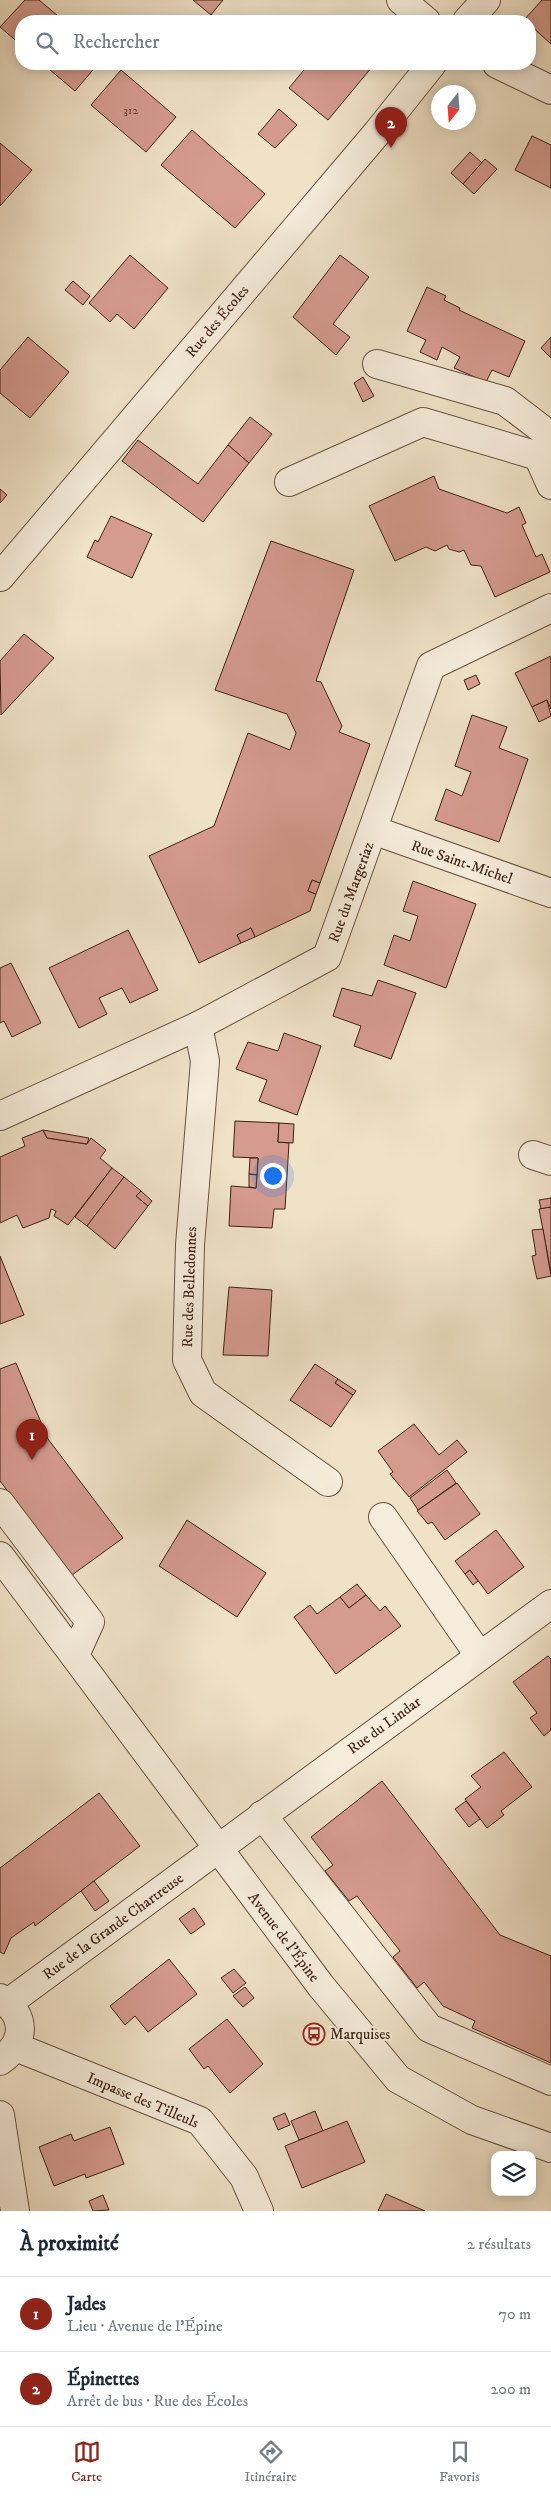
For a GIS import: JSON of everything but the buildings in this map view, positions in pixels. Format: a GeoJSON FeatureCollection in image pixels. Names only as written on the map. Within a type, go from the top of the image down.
{"type":"FeatureCollection","features":[{"type":"Feature","properties":{"kind":"street"},"geometry":{"type":"LineString","coordinates":[[401,0],[419,15]]}},
{"type":"Feature","properties":{"kind":"street"},"geometry":{"type":"LineString","coordinates":[[472,15],[486,0]]}},
{"type":"Feature","properties":{"kind":"street","name":"Rue des Écoles"},"geometry":{"type":"LineString","coordinates":[[0,577],[377,134],[427,70]]}},
{"type":"Feature","properties":{"kind":"street"},"geometry":{"type":"LineString","coordinates":[[509,70],[551,90]]}},
{"type":"Feature","properties":{"kind":"street"},"geometry":{"type":"LineString","coordinates":[[377,364],[505,401],[547,445],[551,485]]}},
{"type":"Feature","properties":{"kind":"street"},"geometry":{"type":"LineString","coordinates":[[289,482],[423,422],[547,445]]}},
{"type":"Feature","properties":{"kind":"street","name":"Rue du Margeriaz"},"geometry":{"type":"LineString","coordinates":[[0,1116],[198,1026],[327,957],[431,666],[551,608]]}},
{"type":"Feature","properties":{"kind":"street","name":"Rue Saint-Michel"},"geometry":{"type":"LineString","coordinates":[[373,830],[551,893]]}},
{"type":"Feature","properties":{"kind":"street","name":"Rue des Belledonnes"},"geometry":{"type":"LineString","coordinates":[[198,1026],[205,1060],[190,1245],[187,1360],[203,1393],[328,1482]]}},
{"type":"Feature","properties":{"kind":"street"},"geometry":{"type":"LineString","coordinates":[[0,1503],[90,1622],[75,1655]]}},
{"type":"Feature","properties":{"kind":"street"},"geometry":{"type":"LineString","coordinates":[[383,1517],[480,1655]]}},
{"type":"Feature","properties":{"kind":"street","name":"Avenue de l'Épine"},"geometry":{"type":"LineString","coordinates":[[0,1556],[321,1986],[398,2079],[472,2120],[551,2148]]}},
{"type":"Feature","properties":{"kind":"street","name":"Rue du Lindar"},"geometry":{"type":"LineString","coordinates":[[218,1849],[551,1604]]}},
{"type":"Feature","properties":{"kind":"street"},"geometry":{"type":"LineString","coordinates":[[262,1815],[429,2028],[551,2082]]}},
{"type":"Feature","properties":{"kind":"street","name":"Rue de la Grande Chartreuse"},"geometry":{"type":"LineString","coordinates":[[8,2054],[20,2035],[20,2024],[16,2012],[4,2000],[218,1849]]}},
{"type":"Feature","properties":{"kind":"street","name":"Impasse des Tilleuls"},"geometry":{"type":"LineString","coordinates":[[8,2054],[200,2121],[244,2177],[259,2211]]}},
{"type":"Feature","properties":{"kind":"street"},"geometry":{"type":"LineString","coordinates":[[0,2115],[15,2211]]}},
{"type":"Feature","properties":{"kind":"place","name":"Épinettes"},"geometry":{"type":"Point","coordinates":[391,148]}},
{"type":"Feature","properties":{"kind":"place","name":"Jades"},"geometry":{"type":"Point","coordinates":[32,1460]}},
{"type":"Feature","properties":{"kind":"place","name":"Marquises"},"geometry":{"type":"Point","coordinates":[314,2034]}}]}
